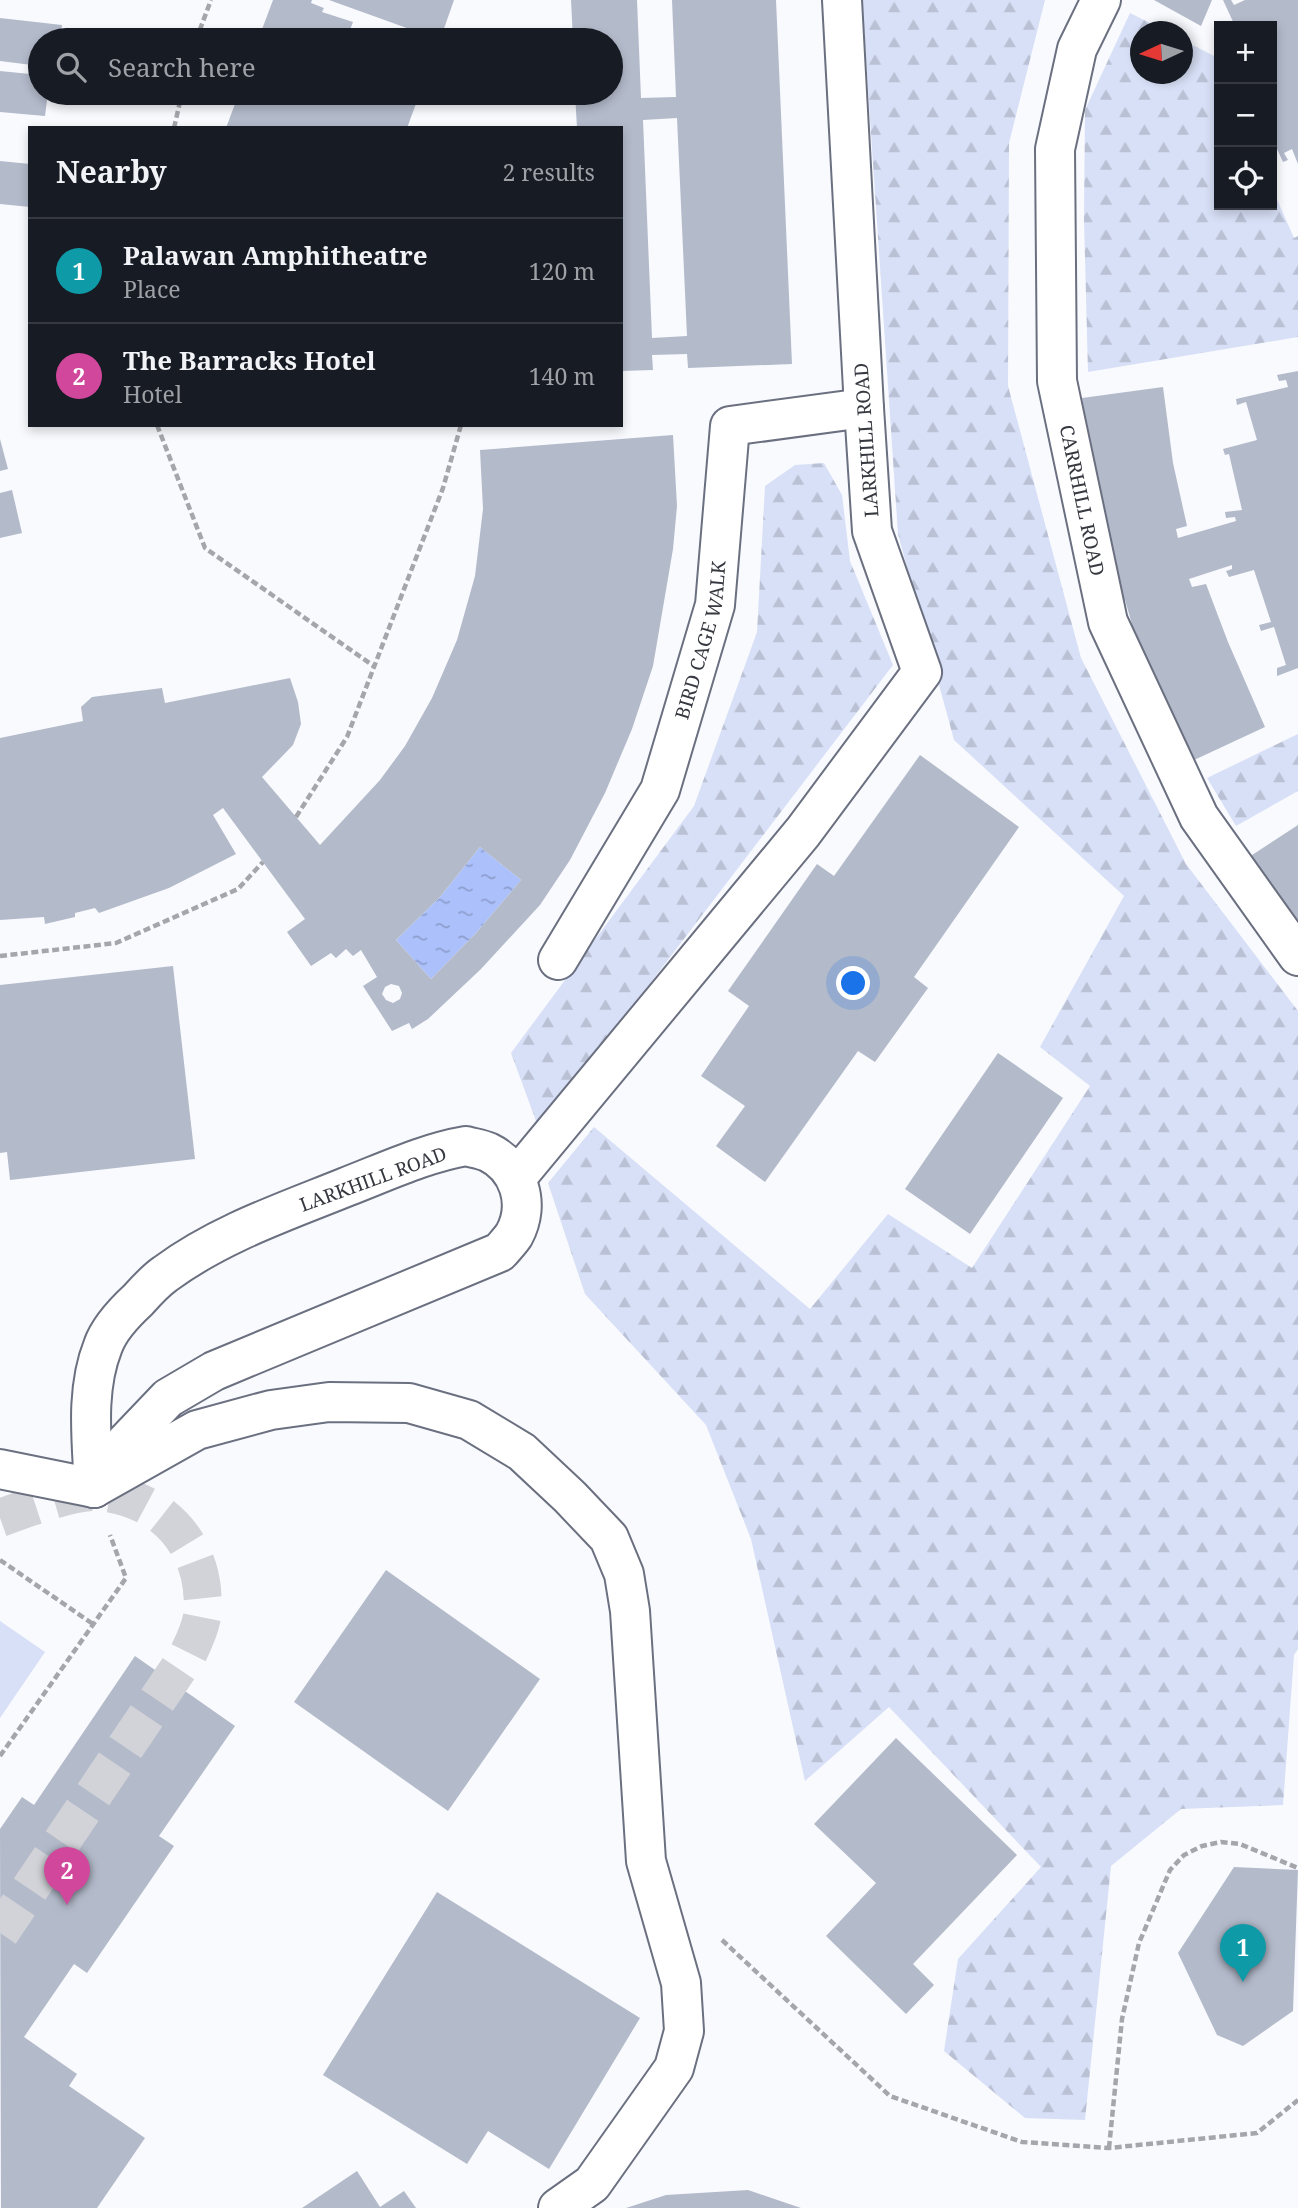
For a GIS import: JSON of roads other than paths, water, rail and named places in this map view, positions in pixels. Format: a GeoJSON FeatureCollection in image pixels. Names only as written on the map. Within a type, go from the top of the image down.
{"type":"FeatureCollection","features":[{"type":"Feature","properties":{"kind":"lane","name":"LARKHILL ROAD"},"geometry":{"type":"LineString","coordinates":[[94,1488],[90,1416],[94,1382],[103,1345],[125,1312],[163,1275],[211,1244],[292,1209],[446,1150],[466,1146],[486,1151],[503,1162],[516,1178],[803,832],[922,673],[872,531],[842,0]]}},
{"type":"Feature","properties":{"kind":"lane","name":"CARRHILL ROAD"},"geometry":{"type":"LineString","coordinates":[[1101,0],[1077,48],[1055,149],[1057,381],[1108,622],[1199,817],[1298,956]]}},
{"type":"Feature","properties":{"kind":"lane","name":"BIRD CAGE WALK"},"geometry":{"type":"LineString","coordinates":[[558,960],[660,790],[715,605],[730,426],[864,408]]}},
{"type":"Feature","properties":{"kind":"lane"},"geometry":{"type":"LineString","coordinates":[[94,1488],[126,1442],[168,1398],[214,1371],[500,1252],[513,1236],[521,1218],[522,1198],[516,1178]]}},
{"type":"Feature","properties":{"kind":"lane"},"geometry":{"type":"LineString","coordinates":[[0,1469],[94,1488],[197,1430],[271,1410],[329,1402],[409,1403],[469,1420],[522,1452],[609,1538],[624,1574],[630,1611],[646,1861],[681,1983],[684,2031],[674,2068],[600,2174],[592,2184],[558,2208]]}},
{"type":"Feature","properties":{"kind":"water"},"geometry":{"type":"Polygon","coordinates":[[[480,847],[521,880],[476,933],[431,979],[396,940],[440,897],[480,847]]]}},
{"type":"Feature","properties":{"kind":"tunnel"},"geometry":{"type":"LineString","coordinates":[[0,1518],[49,1501],[87,1492],[118,1495],[137,1501],[168,1521],[181,1535],[198,1569],[203,1606],[199,1629],[187,1656],[0,1933]]}},
{"type":"Feature","properties":{"kind":"place","name":"The Barracks Hotel"},"geometry":{"type":"Point","coordinates":[67,1905]}},
{"type":"Feature","properties":{"kind":"place","name":"Palawan Amphitheatre"},"geometry":{"type":"Point","coordinates":[1243,1982]}}]}
